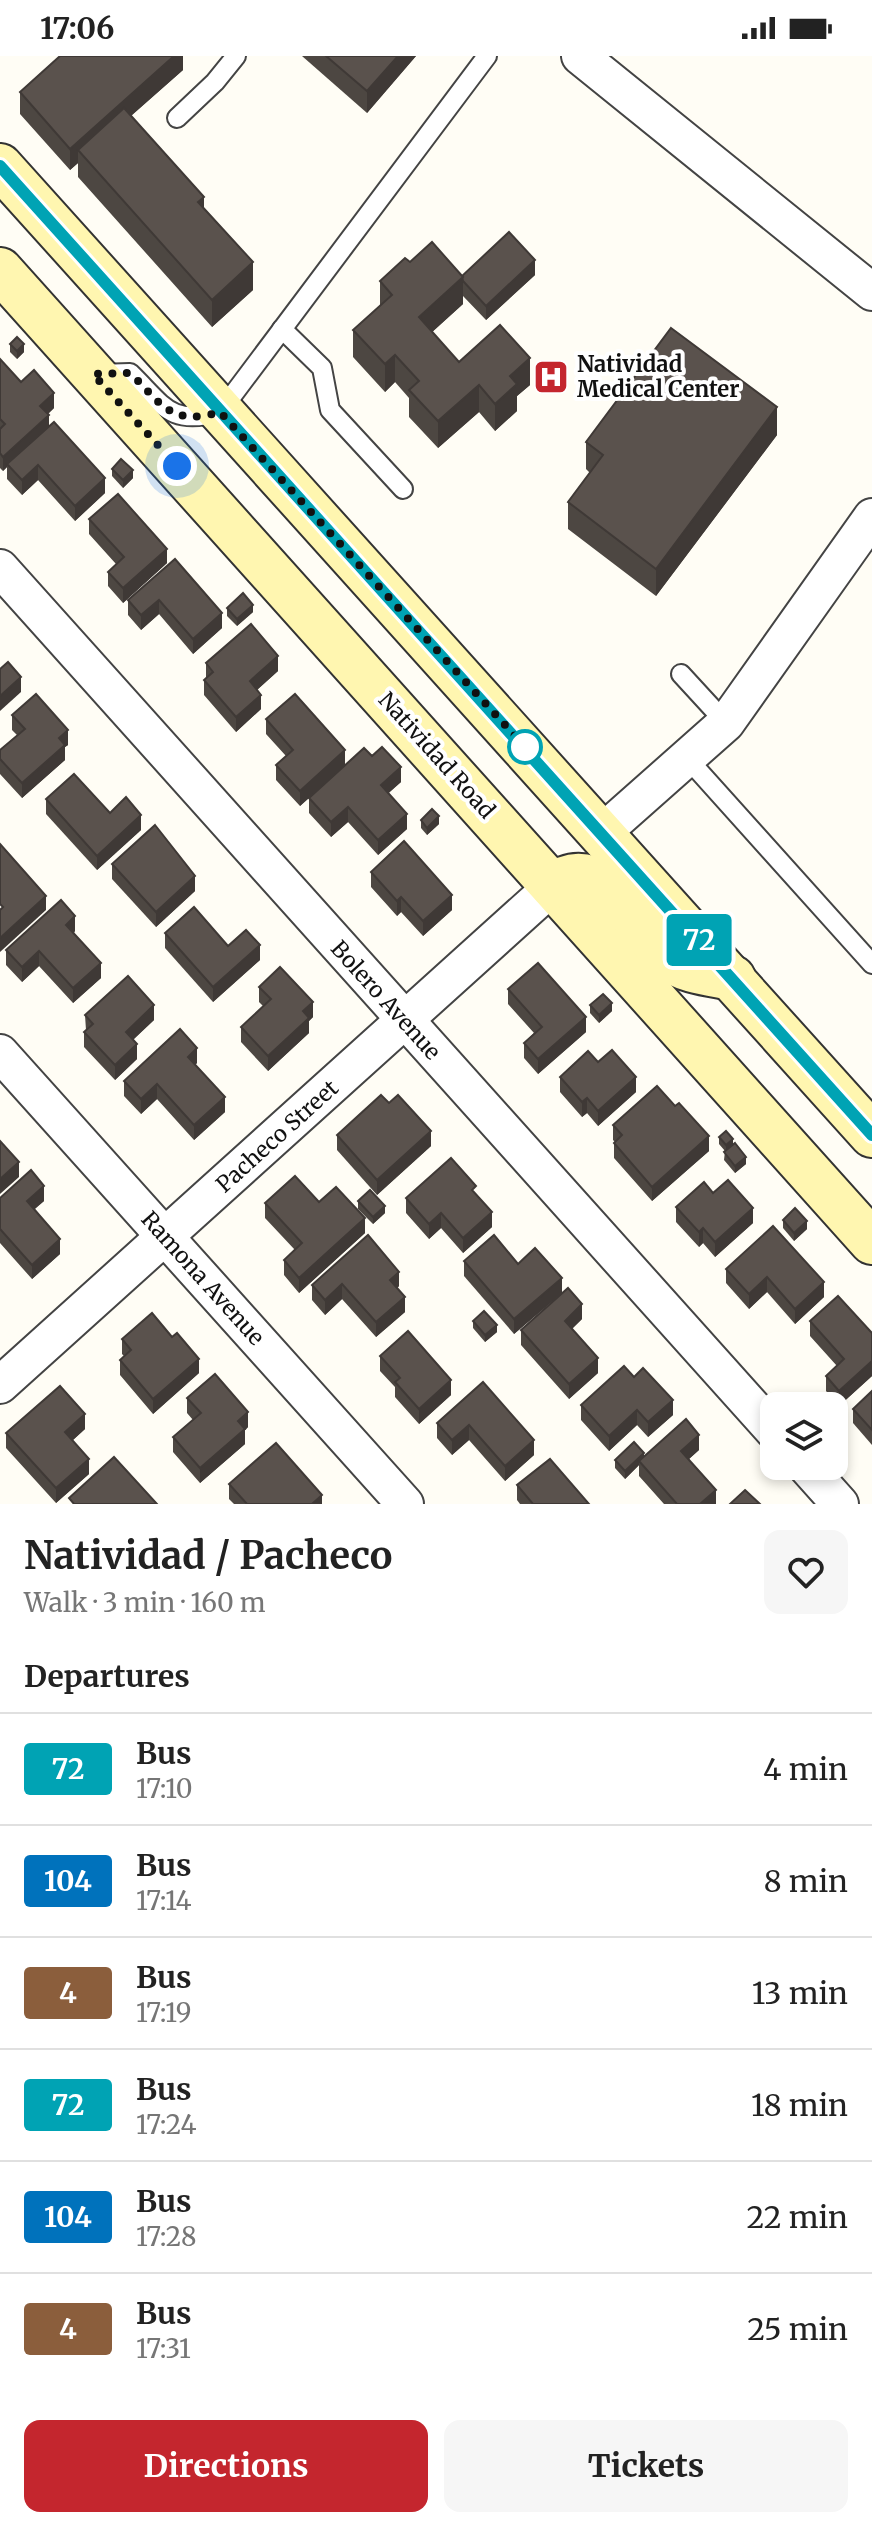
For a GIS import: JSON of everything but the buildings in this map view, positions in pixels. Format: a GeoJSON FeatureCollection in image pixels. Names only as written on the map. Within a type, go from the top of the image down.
{"type":"FeatureCollection","features":[{"type":"Feature","properties":{"kind":"main road"},"geometry":{"type":"LineString","coordinates":[[0,166],[733,978],[867,1120]]}},
{"type":"Feature","properties":{"kind":"main road","name":"Natividad Road"},"geometry":{"type":"LineString","coordinates":[[0,270],[872,1242]]}},
{"type":"Feature","properties":{"kind":"main road"},"geometry":{"type":"LineString","coordinates":[[553,886],[567,875],[594,878],[612,892],[669,959],[733,978]]}},
{"type":"Feature","properties":{"kind":"street"},"geometry":{"type":"LineString","coordinates":[[580,56],[872,292]]}},
{"type":"Feature","properties":{"kind":"street"},"geometry":{"type":"LineString","coordinates":[[603,832],[726,723],[872,517]]}},
{"type":"Feature","properties":{"kind":"street","name":"Bolero Avenue"},"geometry":{"type":"LineString","coordinates":[[0,568],[760,1415]]}},
{"type":"Feature","properties":{"kind":"street","name":"Pacheco Street"},"geometry":{"type":"LineString","coordinates":[[0,1385],[553,886]]}},
{"type":"Feature","properties":{"kind":"street","name":"Ramona Avenue"},"geometry":{"type":"LineString","coordinates":[[0,1053],[405,1504]]}},
{"type":"Feature","properties":{"kind":"street"},"geometry":{"type":"LineString","coordinates":[[819,1480],[840,1504]]}},
{"type":"Feature","properties":{"kind":"lane"},"geometry":{"type":"LineString","coordinates":[[177,118],[215,82],[236,56]]}},
{"type":"Feature","properties":{"kind":"lane"},"geometry":{"type":"LineString","coordinates":[[93,374],[130,373],[168,410],[191,420],[220,412],[487,56]]}},
{"type":"Feature","properties":{"kind":"lane"},"geometry":{"type":"LineString","coordinates":[[282,329],[322,368],[330,410],[403,489]]}},
{"type":"Feature","properties":{"kind":"lane"},"geometry":{"type":"LineString","coordinates":[[681,674],[726,723]]}},
{"type":"Feature","properties":{"kind":"lane"},"geometry":{"type":"LineString","coordinates":[[687,758],[872,964]]}},
{"type":"Feature","properties":{"kind":"bus line","name":"72"},"geometry":{"type":"LineString","coordinates":[[0,166],[585,812],[872,1135]]}},
{"type":"Feature","properties":{"kind":"place","name":"Natividad Medical Center"},"geometry":{"type":"Point","coordinates":[551,377]}},
{"type":"Feature","properties":{"kind":"route"},"geometry":{"type":"LineString","coordinates":[[177,466],[93,374],[130,373],[168,410],[191,420],[220,412],[525,747]]}}]}
